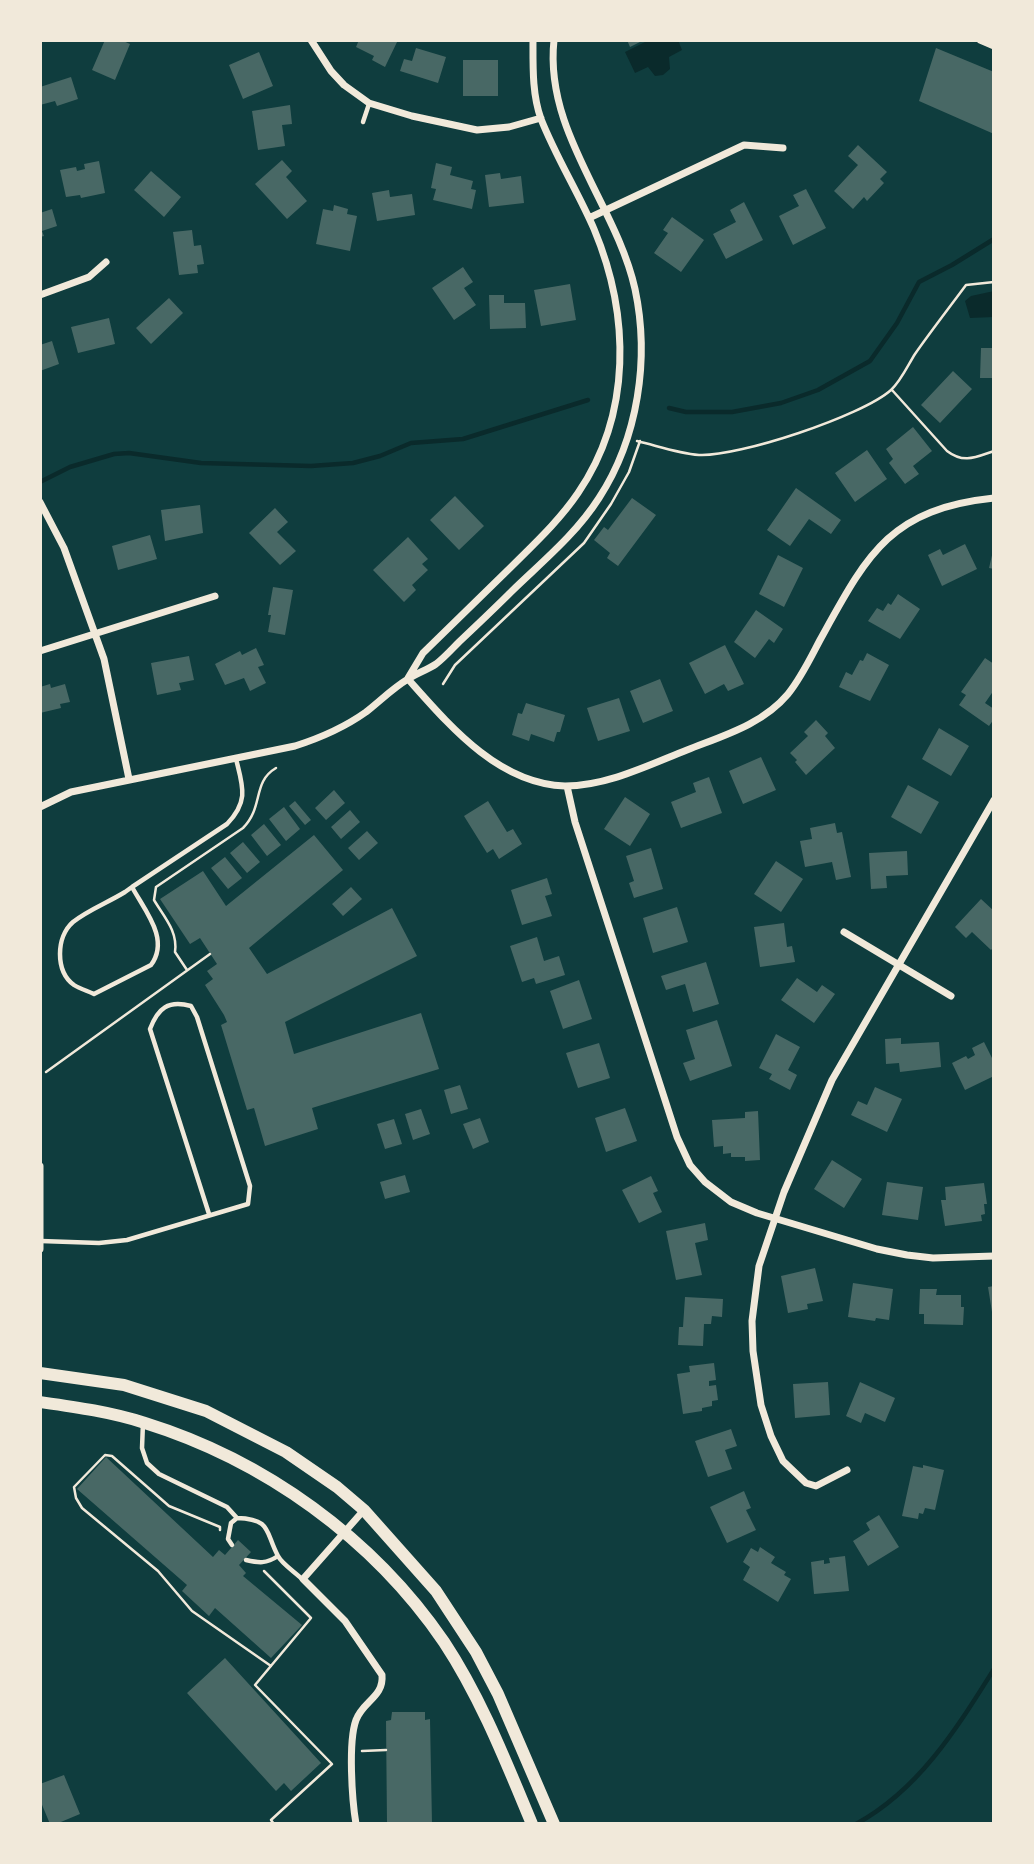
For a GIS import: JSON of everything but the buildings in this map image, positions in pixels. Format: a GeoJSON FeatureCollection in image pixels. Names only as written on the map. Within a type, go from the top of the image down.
{"type":"FeatureCollection","features":[{"type":"Feature","properties":{"kind":"main road"},"geometry":{"type":"LineString","coordinates":[[40,1373],[124,1385],[206,1411],[286,1452],[337,1487],[363,1510],[436,1591],[476,1652],[498,1694],[554,1824]]}},
{"type":"Feature","properties":{"kind":"main road"},"geometry":{"type":"LineString","coordinates":[[40,1402],[91,1409],[143,1422],[195,1440],[245,1464],[290,1491],[344,1532],[375,1560],[444,1642],[486,1720],[528,1822]]}},
{"type":"Feature","properties":{"kind":"street"},"geometry":{"type":"LineString","coordinates":[[311,40],[331,71],[344,85],[369,103],[412,116],[477,130],[509,127],[541,118]]}},
{"type":"Feature","properties":{"kind":"street"},"geometry":{"type":"LineString","coordinates":[[408,679],[423,653],[549,530],[579,493],[606,439],[615,407],[619,382],[620,329],[610,271],[589,218],[541,118],[533,81],[533,40]]}},
{"type":"Feature","properties":{"kind":"street"},"geometry":{"type":"LineString","coordinates":[[40,807],[71,792],[295,746],[327,734],[366,712],[408,679],[437,664],[570,535],[599,498],[616,468],[635,411],[641,333],[630,270],[559,107],[554,72],[554,40]]}},
{"type":"Feature","properties":{"kind":"street"},"geometry":{"type":"LineString","coordinates":[[980,40],[994,46]]}},
{"type":"Feature","properties":{"kind":"street"},"geometry":{"type":"LineString","coordinates":[[589,218],[744,145],[783,148]]}},
{"type":"Feature","properties":{"kind":"street"},"geometry":{"type":"LineString","coordinates":[[40,295],[89,277],[106,262]]}},
{"type":"Feature","properties":{"kind":"street"},"geometry":{"type":"LineString","coordinates":[[408,679],[483,755],[510,771],[567,786],[629,773],[740,729],[775,708],[799,679],[855,578],[886,539],[901,527],[928,513],[960,503],[994,498]]}},
{"type":"Feature","properties":{"kind":"street"},"geometry":{"type":"LineString","coordinates":[[40,502],[64,548],[104,659],[128,779]]}},
{"type":"Feature","properties":{"kind":"street"},"geometry":{"type":"LineString","coordinates":[[40,651],[215,596]]}},
{"type":"Feature","properties":{"kind":"street"},"geometry":{"type":"LineString","coordinates":[[567,786],[575,822],[677,1137],[690,1165],[705,1182],[732,1202],[775,1219],[877,1249],[933,1258],[994,1256]]}},
{"type":"Feature","properties":{"kind":"street"},"geometry":{"type":"LineString","coordinates":[[847,1470],[816,1486],[806,1483],[783,1461],[771,1436],[761,1405],[753,1351],[752,1321],[759,1266],[811,1125],[832,1080],[994,800]]}},
{"type":"Feature","properties":{"kind":"street"},"geometry":{"type":"LineString","coordinates":[[844,932],[951,996]]}},
{"type":"Feature","properties":{"kind":"street"},"geometry":{"type":"LineString","coordinates":[[40,1166],[40,1250]]}},
{"type":"Feature","properties":{"kind":"street"},"geometry":{"type":"LineString","coordinates":[[356,1824],[353,1791],[355,1723],[363,1707],[379,1694],[383,1684],[382,1675],[345,1621],[303,1579],[363,1510]]}},
{"type":"Feature","properties":{"kind":"lane"},"geometry":{"type":"LineString","coordinates":[[363,121],[369,103]]}},
{"type":"Feature","properties":{"kind":"lane"},"geometry":{"type":"LineString","coordinates":[[132,887],[157,931],[159,947],[156,957],[151,965],[94,994],[73,985],[63,971],[59,953],[63,937],[72,923],[227,824],[238,812],[243,793],[236,758]]}},
{"type":"Feature","properties":{"kind":"lane"},"geometry":{"type":"LineString","coordinates":[[41,1241],[99,1243],[127,1240],[248,1204],[250,1186],[197,1017],[191,1006],[179,1003],[164,1007],[155,1016],[150,1028],[209,1214]]}},
{"type":"Feature","properties":{"kind":"lane"},"geometry":{"type":"LineString","coordinates":[[143,1422],[142,1448],[147,1463],[159,1474],[227,1507],[237,1518],[259,1521],[267,1529],[278,1556],[303,1579]]}},
{"type":"Feature","properties":{"kind":"lane"},"geometry":{"type":"LineString","coordinates":[[232,1545],[228,1531],[237,1518]]}},
{"type":"Feature","properties":{"kind":"lane"},"geometry":{"type":"LineString","coordinates":[[246,1560],[260,1563],[278,1556]]}},
{"type":"Feature","properties":{"kind":"path"},"geometry":{"type":"LineString","coordinates":[[640,441],[660,449],[699,455],[718,454],[758,445],[854,411],[892,390],[916,352],[966,285],[994,282]]}},
{"type":"Feature","properties":{"kind":"path"},"geometry":{"type":"LineString","coordinates":[[892,390],[947,451],[957,458],[970,459],[994,451]]}},
{"type":"Feature","properties":{"kind":"path"},"geometry":{"type":"LineString","coordinates":[[187,970],[175,952],[174,932],[154,900],[156,887],[243,828],[253,818],[261,783],[267,774],[276,768]]}},
{"type":"Feature","properties":{"kind":"path"},"geometry":{"type":"LineString","coordinates":[[46,1072],[210,954]]}},
{"type":"Feature","properties":{"kind":"path"},"geometry":{"type":"LineString","coordinates":[[220,1527],[169,1506],[112,1457],[105,1455],[74,1487],[82,1508],[158,1571],[192,1611],[271,1666]]}},
{"type":"Feature","properties":{"kind":"path"},"geometry":{"type":"LineString","coordinates":[[264,1571],[310,1618],[255,1685],[332,1764],[271,1820],[274,1824]]}},
{"type":"Feature","properties":{"kind":"water"},"geometry":{"type":"Polygon","coordinates":[[[649,40],[678,40],[682,50],[669,57],[670,69],[663,75],[655,76],[648,67],[635,73],[625,52],[649,40]]]}},
{"type":"Feature","properties":{"kind":"water"},"geometry":{"type":"Polygon","coordinates":[[[994,291],[994,317],[970,318],[965,301],[971,296],[994,291]]]}},
{"type":"Feature","properties":{"kind":"waterway"},"geometry":{"type":"LineString","coordinates":[[669,408],[686,412],[732,412],[781,403],[818,390],[870,361],[897,323],[919,282],[994,239]]}},
{"type":"Feature","properties":{"kind":"waterway"},"geometry":{"type":"LineString","coordinates":[[40,482],[70,467],[114,454],[129,453],[201,463],[311,466],[353,463],[380,456],[411,443],[463,439],[588,400]]}},
{"type":"Feature","properties":{"kind":"waterway"},"geometry":{"type":"LineString","coordinates":[[856,1824],[899,1794],[918,1776],[951,1735],[994,1669]]}}]}
